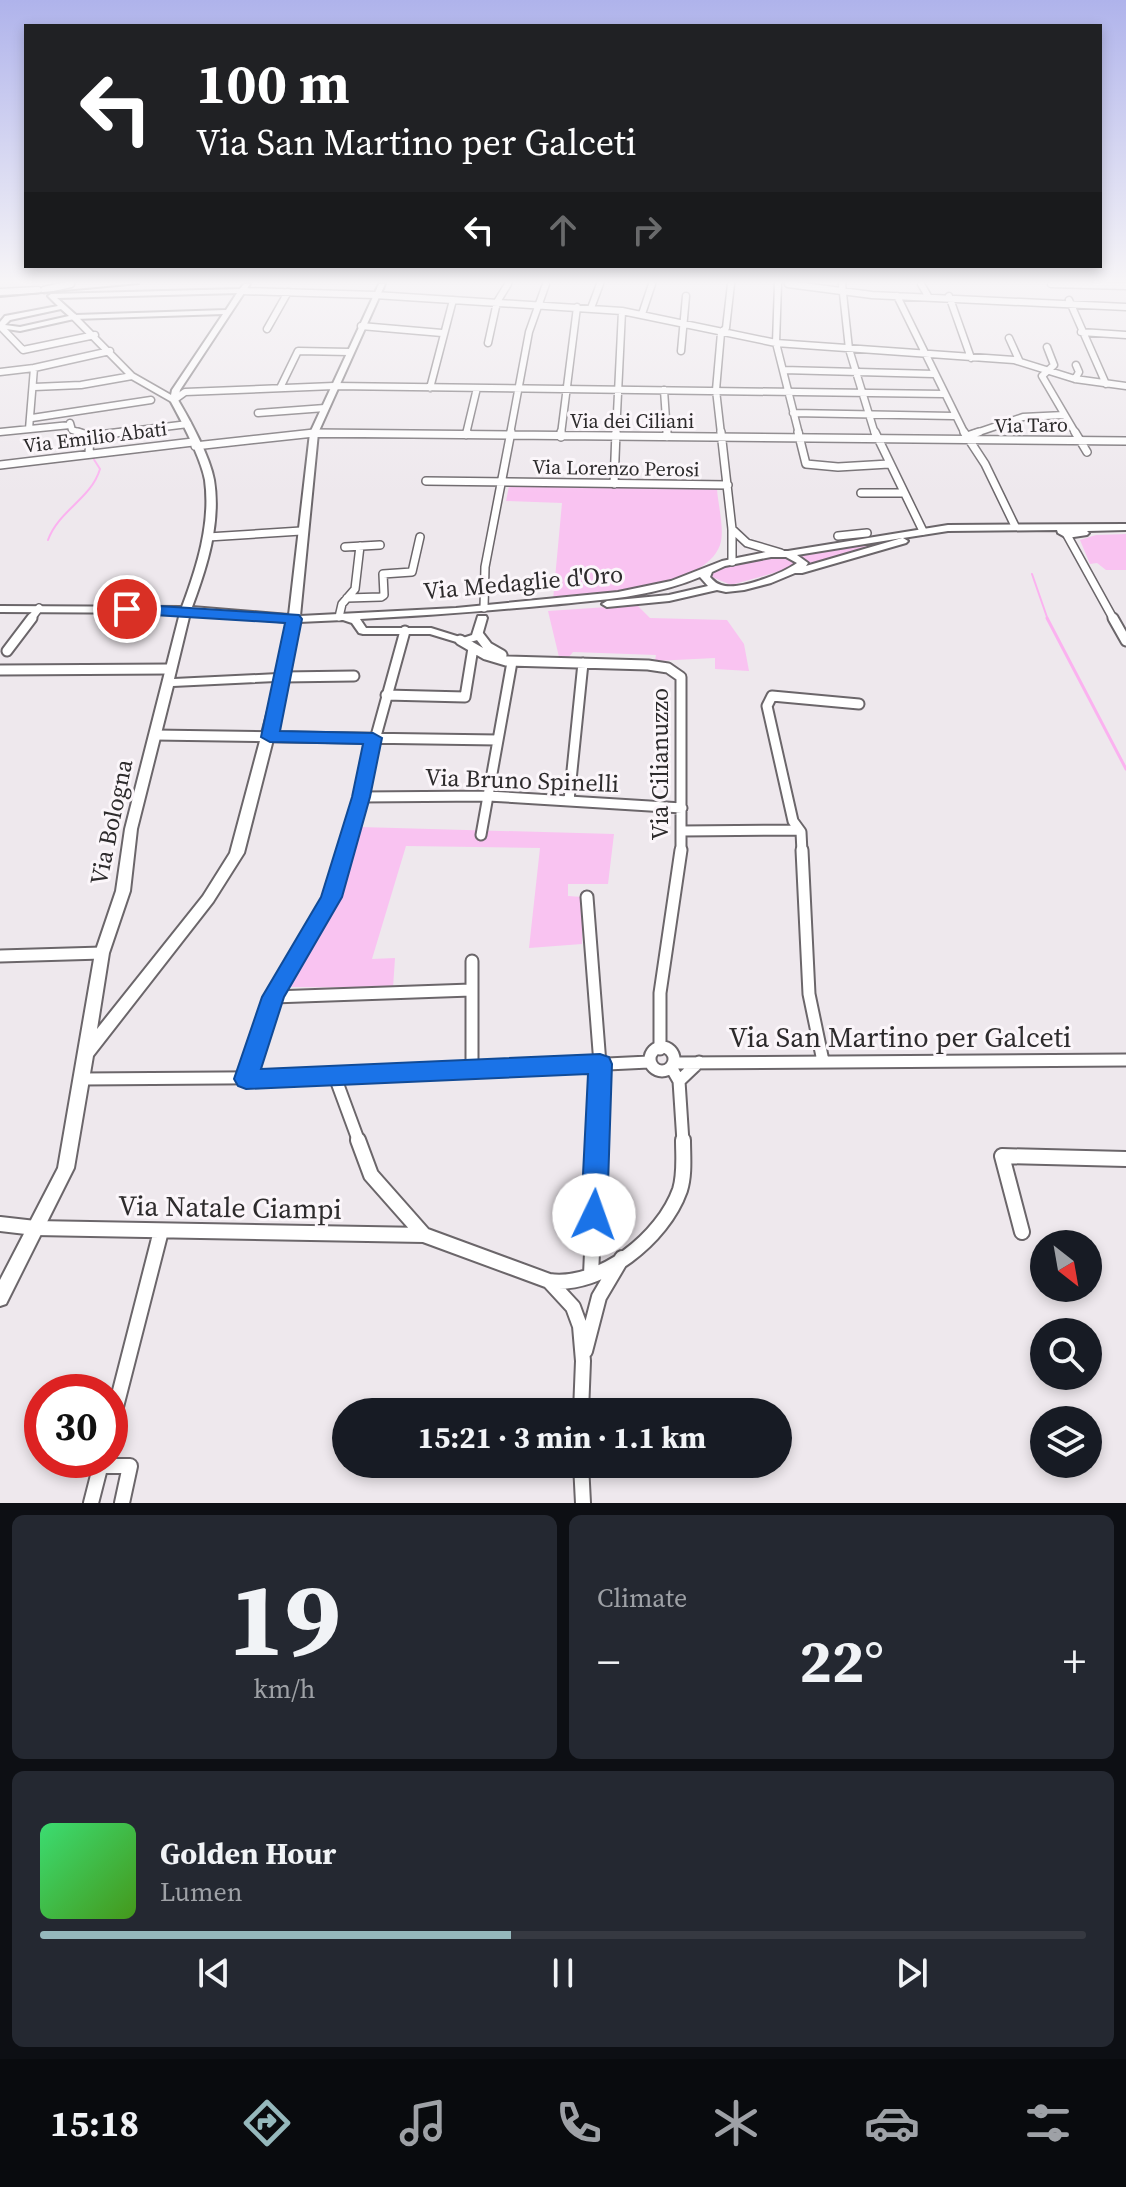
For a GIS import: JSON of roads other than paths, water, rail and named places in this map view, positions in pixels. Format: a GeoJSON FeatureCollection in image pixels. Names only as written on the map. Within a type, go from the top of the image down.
{"type":"FeatureCollection","features":[{"type":"Feature","properties":{"kind":"street"},"geometry":{"type":"LineString","coordinates":[[0,372],[96,354]]}},
{"type":"Feature","properties":{"kind":"street"},"geometry":{"type":"LineString","coordinates":[[113,354],[132,376],[174,400]]}},
{"type":"Feature","properties":{"kind":"street"},"geometry":{"type":"LineString","coordinates":[[174,400],[176,390],[199,354]]}},
{"type":"Feature","properties":{"kind":"street"},"geometry":{"type":"LineString","coordinates":[[280,388],[296,354]]}},
{"type":"Feature","properties":{"kind":"street"},"geometry":{"type":"LineString","coordinates":[[86,1053],[231,866],[270,737],[283,677],[294,619],[301,531],[314,433],[349,354]]}},
{"type":"Feature","properties":{"kind":"street"},"geometry":{"type":"LineString","coordinates":[[430,388],[437,354]]}},
{"type":"Feature","properties":{"kind":"street"},"geometry":{"type":"LineString","coordinates":[[460,640],[471,640],[478,634],[485,613],[503,482],[526,354]]}},
{"type":"Feature","properties":{"kind":"street"},"geometry":{"type":"LineString","coordinates":[[561,437],[570,354]]}},
{"type":"Feature","properties":{"kind":"street"},"geometry":{"type":"LineString","coordinates":[[614,484],[613,436],[619,354]]}},
{"type":"Feature","properties":{"kind":"street"},"geometry":{"type":"LineString","coordinates":[[721,354],[716,390],[728,485],[732,562]]}},
{"type":"Feature","properties":{"kind":"street"},"geometry":{"type":"LineString","coordinates":[[779,354],[798,438],[810,466],[889,464]]}},
{"type":"Feature","properties":{"kind":"street"},"geometry":{"type":"LineString","coordinates":[[851,354],[877,440],[923,531]]}},
{"type":"Feature","properties":{"kind":"street"},"geometry":{"type":"LineString","coordinates":[[912,354],[1019,360],[1075,379],[1126,386]]}},
{"type":"Feature","properties":{"kind":"street"},"geometry":{"type":"LineString","coordinates":[[970,354],[971,358]]}},
{"type":"Feature","properties":{"kind":"street"},"geometry":{"type":"LineString","coordinates":[[1016,354],[1019,360]]}},
{"type":"Feature","properties":{"kind":"street"},"geometry":{"type":"LineString","coordinates":[[1050,354],[1054,365],[1042,376],[1078,439],[1126,441]]}},
{"type":"Feature","properties":{"kind":"street"},"geometry":{"type":"LineString","coordinates":[[1092,354],[1106,384]]}},
{"type":"Feature","properties":{"kind":"street"},"geometry":{"type":"LineString","coordinates":[[923,355],[953,416],[1015,526]]}},
{"type":"Feature","properties":{"kind":"street"},"geometry":{"type":"LineString","coordinates":[[1075,379],[1079,372],[1076,365]]}},
{"type":"Feature","properties":{"kind":"street"},"geometry":{"type":"LineString","coordinates":[[30,424],[34,368]]}},
{"type":"Feature","properties":{"kind":"street"},"geometry":{"type":"LineString","coordinates":[[783,370],[934,374]]}},
{"type":"Feature","properties":{"kind":"street"},"geometry":{"type":"LineString","coordinates":[[34,387],[81,385],[132,376]]}},
{"type":"Feature","properties":{"kind":"street"},"geometry":{"type":"LineString","coordinates":[[174,400],[181,393],[334,386],[944,394]]}},
{"type":"Feature","properties":{"kind":"street"},"geometry":{"type":"LineString","coordinates":[[466,435],[477,388]]}},
{"type":"Feature","properties":{"kind":"street"},"geometry":{"type":"LineString","coordinates":[[161,393],[176,390]]}},
{"type":"Feature","properties":{"kind":"street"},"geometry":{"type":"LineString","coordinates":[[664,390],[667,437]]}},
{"type":"Feature","properties":{"kind":"street"},"geometry":{"type":"LineString","coordinates":[[0,432],[69,412],[151,400]]}},
{"type":"Feature","properties":{"kind":"street","name":"Via Bologna"},"geometry":{"type":"LineString","coordinates":[[0,1298],[66,1168],[102,953],[123,891],[131,829],[186,610],[202,567],[208,537],[209,478],[188,424],[174,400]]}},
{"type":"Feature","properties":{"kind":"street"},"geometry":{"type":"LineString","coordinates":[[258,413],[325,408]]}},
{"type":"Feature","properties":{"kind":"street"},"geometry":{"type":"LineString","coordinates":[[69,412],[72,430],[90,436],[188,424]]}},
{"type":"Feature","properties":{"kind":"street"},"geometry":{"type":"LineString","coordinates":[[793,413],[953,416]]}},
{"type":"Feature","properties":{"kind":"street"},"geometry":{"type":"LineString","coordinates":[[968,439],[1023,417],[1064,415]]}},
{"type":"Feature","properties":{"kind":"street"},"geometry":{"type":"LineString","coordinates":[[30,424],[70,425]]}},
{"type":"Feature","properties":{"kind":"street","name":"Via dei Ciliani"},"geometry":{"type":"LineString","coordinates":[[194,444],[314,433],[968,439]]}},
{"type":"Feature","properties":{"kind":"street"},"geometry":{"type":"LineString","coordinates":[[89,453],[90,436]]}},
{"type":"Feature","properties":{"kind":"street","name":"Via Taro"},"geometry":{"type":"LineString","coordinates":[[968,439],[1078,439],[1087,452]]}},
{"type":"Feature","properties":{"kind":"street","name":"Via Emilio Abati"},"geometry":{"type":"LineString","coordinates":[[0,465],[194,444]]}},
{"type":"Feature","properties":{"kind":"street","name":"Via Lorenzo Perosi"},"geometry":{"type":"LineString","coordinates":[[426,481],[728,485]]}},
{"type":"Feature","properties":{"kind":"street"},"geometry":{"type":"LineString","coordinates":[[861,493],[902,493]]}},
{"type":"Feature","properties":{"kind":"street","name":"Via Medaglie d'Oro"},"geometry":{"type":"LineString","coordinates":[[485,613],[618,595],[674,584],[732,562],[923,531],[1015,526],[1071,533]]}},
{"type":"Feature","properties":{"kind":"street"},"geometry":{"type":"LineString","coordinates":[[732,529],[747,543],[786,554],[803,563],[793,572]]}},
{"type":"Feature","properties":{"kind":"street"},"geometry":{"type":"LineString","coordinates":[[1126,529],[1071,533],[1121,625],[1126,641]]}},
{"type":"Feature","properties":{"kind":"street"},"geometry":{"type":"LineString","coordinates":[[208,537],[301,531]]}},
{"type":"Feature","properties":{"kind":"street","name":"Via Medaglie d'Oro"},"geometry":{"type":"LineString","coordinates":[[294,619],[456,611],[485,613],[669,598],[718,587],[729,589],[897,543],[953,532],[1071,533]]}},
{"type":"Feature","properties":{"kind":"street"},"geometry":{"type":"LineString","coordinates":[[838,536],[867,533]]}},
{"type":"Feature","properties":{"kind":"street"},"geometry":{"type":"LineString","coordinates":[[347,598],[381,597],[384,595],[383,574],[412,572],[420,537]]}},
{"type":"Feature","properties":{"kind":"street"},"geometry":{"type":"LineString","coordinates":[[345,547],[380,545]]}},
{"type":"Feature","properties":{"kind":"street"},"geometry":{"type":"LineString","coordinates":[[360,546],[355,589],[342,604],[341,617],[352,618],[357,623],[369,616]]}},
{"type":"Feature","properties":{"kind":"street"},"geometry":{"type":"LineString","coordinates":[[707,572],[706,579],[718,587]]}},
{"type":"Feature","properties":{"kind":"street"},"geometry":{"type":"LineString","coordinates":[[7,651],[39,608]]}},
{"type":"Feature","properties":{"kind":"street"},"geometry":{"type":"LineString","coordinates":[[0,609],[186,610],[294,619]]}},
{"type":"Feature","properties":{"kind":"street"},"geometry":{"type":"LineString","coordinates":[[291,631],[313,618]]}},
{"type":"Feature","properties":{"kind":"street","name":"Via Cilianuzzo"},"geometry":{"type":"LineString","coordinates":[[357,623],[363,631],[441,633],[512,662],[663,667],[681,677],[682,831],[679,878],[660,993],[669,1058],[679,1081],[681,1186],[668,1213],[652,1234],[624,1255],[571,1283],[549,1281]]}},
{"type":"Feature","properties":{"kind":"street"},"geometry":{"type":"LineString","coordinates":[[246,1079],[273,997],[331,897],[405,631]]}},
{"type":"Feature","properties":{"kind":"street","name":"Via Cilianuzzo"},"geometry":{"type":"LineString","coordinates":[[478,634],[500,654],[541,661]]}},
{"type":"Feature","properties":{"kind":"street"},"geometry":{"type":"LineString","coordinates":[[386,695],[465,697],[473,648]]}},
{"type":"Feature","properties":{"kind":"street"},"geometry":{"type":"LineString","coordinates":[[481,835],[512,662]]}},
{"type":"Feature","properties":{"kind":"street"},"geometry":{"type":"LineString","coordinates":[[569,800],[583,663]]}},
{"type":"Feature","properties":{"kind":"street"},"geometry":{"type":"LineString","coordinates":[[0,670],[171,669]]}},
{"type":"Feature","properties":{"kind":"street"},"geometry":{"type":"LineString","coordinates":[[167,683],[354,676]]}},
{"type":"Feature","properties":{"kind":"street"},"geometry":{"type":"LineString","coordinates":[[823,1061],[809,994],[799,830],[793,821],[767,706],[772,696],[859,704]]}},
{"type":"Feature","properties":{"kind":"street"},"geometry":{"type":"LineString","coordinates":[[155,735],[498,740]]}},
{"type":"Feature","properties":{"kind":"street","name":"Via Bruno Spinelli"},"geometry":{"type":"LineString","coordinates":[[361,797],[488,796],[682,808]]}},
{"type":"Feature","properties":{"kind":"street"},"geometry":{"type":"LineString","coordinates":[[682,831],[799,830]]}},
{"type":"Feature","properties":{"kind":"street"},"geometry":{"type":"LineString","coordinates":[[587,897],[600,1064],[591,1275]]}},
{"type":"Feature","properties":{"kind":"street"},"geometry":{"type":"LineString","coordinates":[[0,956],[102,953]]}},
{"type":"Feature","properties":{"kind":"street"},"geometry":{"type":"LineString","coordinates":[[472,961],[472,1070]]}},
{"type":"Feature","properties":{"kind":"street"},"geometry":{"type":"LineString","coordinates":[[273,997],[471,990]]}},
{"type":"Feature","properties":{"kind":"street"},"geometry":{"type":"LineString","coordinates":[[93,1015],[118,1014]]}},
{"type":"Feature","properties":{"kind":"street"},"geometry":{"type":"LineString","coordinates":[[83,1079],[335,1077],[649,1062],[659,1069],[669,1058],[651,1053],[649,1062]]}},
{"type":"Feature","properties":{"kind":"street","name":"Via San Martino per Galceti"},"geometry":{"type":"LineString","coordinates":[[669,1058],[699,1062],[1126,1060]]}},
{"type":"Feature","properties":{"kind":"street"},"geometry":{"type":"LineString","coordinates":[[679,1081],[699,1062]]}},
{"type":"Feature","properties":{"kind":"street"},"geometry":{"type":"LineString","coordinates":[[335,1077],[371,1175],[424,1235],[549,1281],[577,1316],[583,1361],[582,1398]]}},
{"type":"Feature","properties":{"kind":"street"},"geometry":{"type":"LineString","coordinates":[[1022,1232],[1002,1156],[1126,1159]]}},
{"type":"Feature","properties":{"kind":"street","name":"Via Natale Ciampi"},"geometry":{"type":"LineString","coordinates":[[0,1224],[35,1228],[424,1235]]}},
{"type":"Feature","properties":{"kind":"street"},"geometry":{"type":"LineString","coordinates":[[124,1374],[161,1231]]}},
{"type":"Feature","properties":{"kind":"street"},"geometry":{"type":"LineString","coordinates":[[583,1361],[599,1297],[624,1255]]}},
{"type":"Feature","properties":{"kind":"street"},"geometry":{"type":"LineString","coordinates":[[91,1503],[98,1478]]}},
{"type":"Feature","properties":{"kind":"street"},"geometry":{"type":"LineString","coordinates":[[122,1503],[127,1478]]}},
{"type":"Feature","properties":{"kind":"street"},"geometry":{"type":"LineString","coordinates":[[582,1478],[583,1503]]}},
{"type":"Feature","properties":{"kind":"waterway"},"geometry":{"type":"LineString","coordinates":[[48,540],[60,520],[96,479],[100,469],[93,458]]}},
{"type":"Feature","properties":{"kind":"waterway"},"geometry":{"type":"LineString","coordinates":[[1032,574],[1048,620]]}},
{"type":"Feature","properties":{"kind":"waterway"},"geometry":{"type":"LineString","coordinates":[[1048,620],[1126,769]]}}]}
